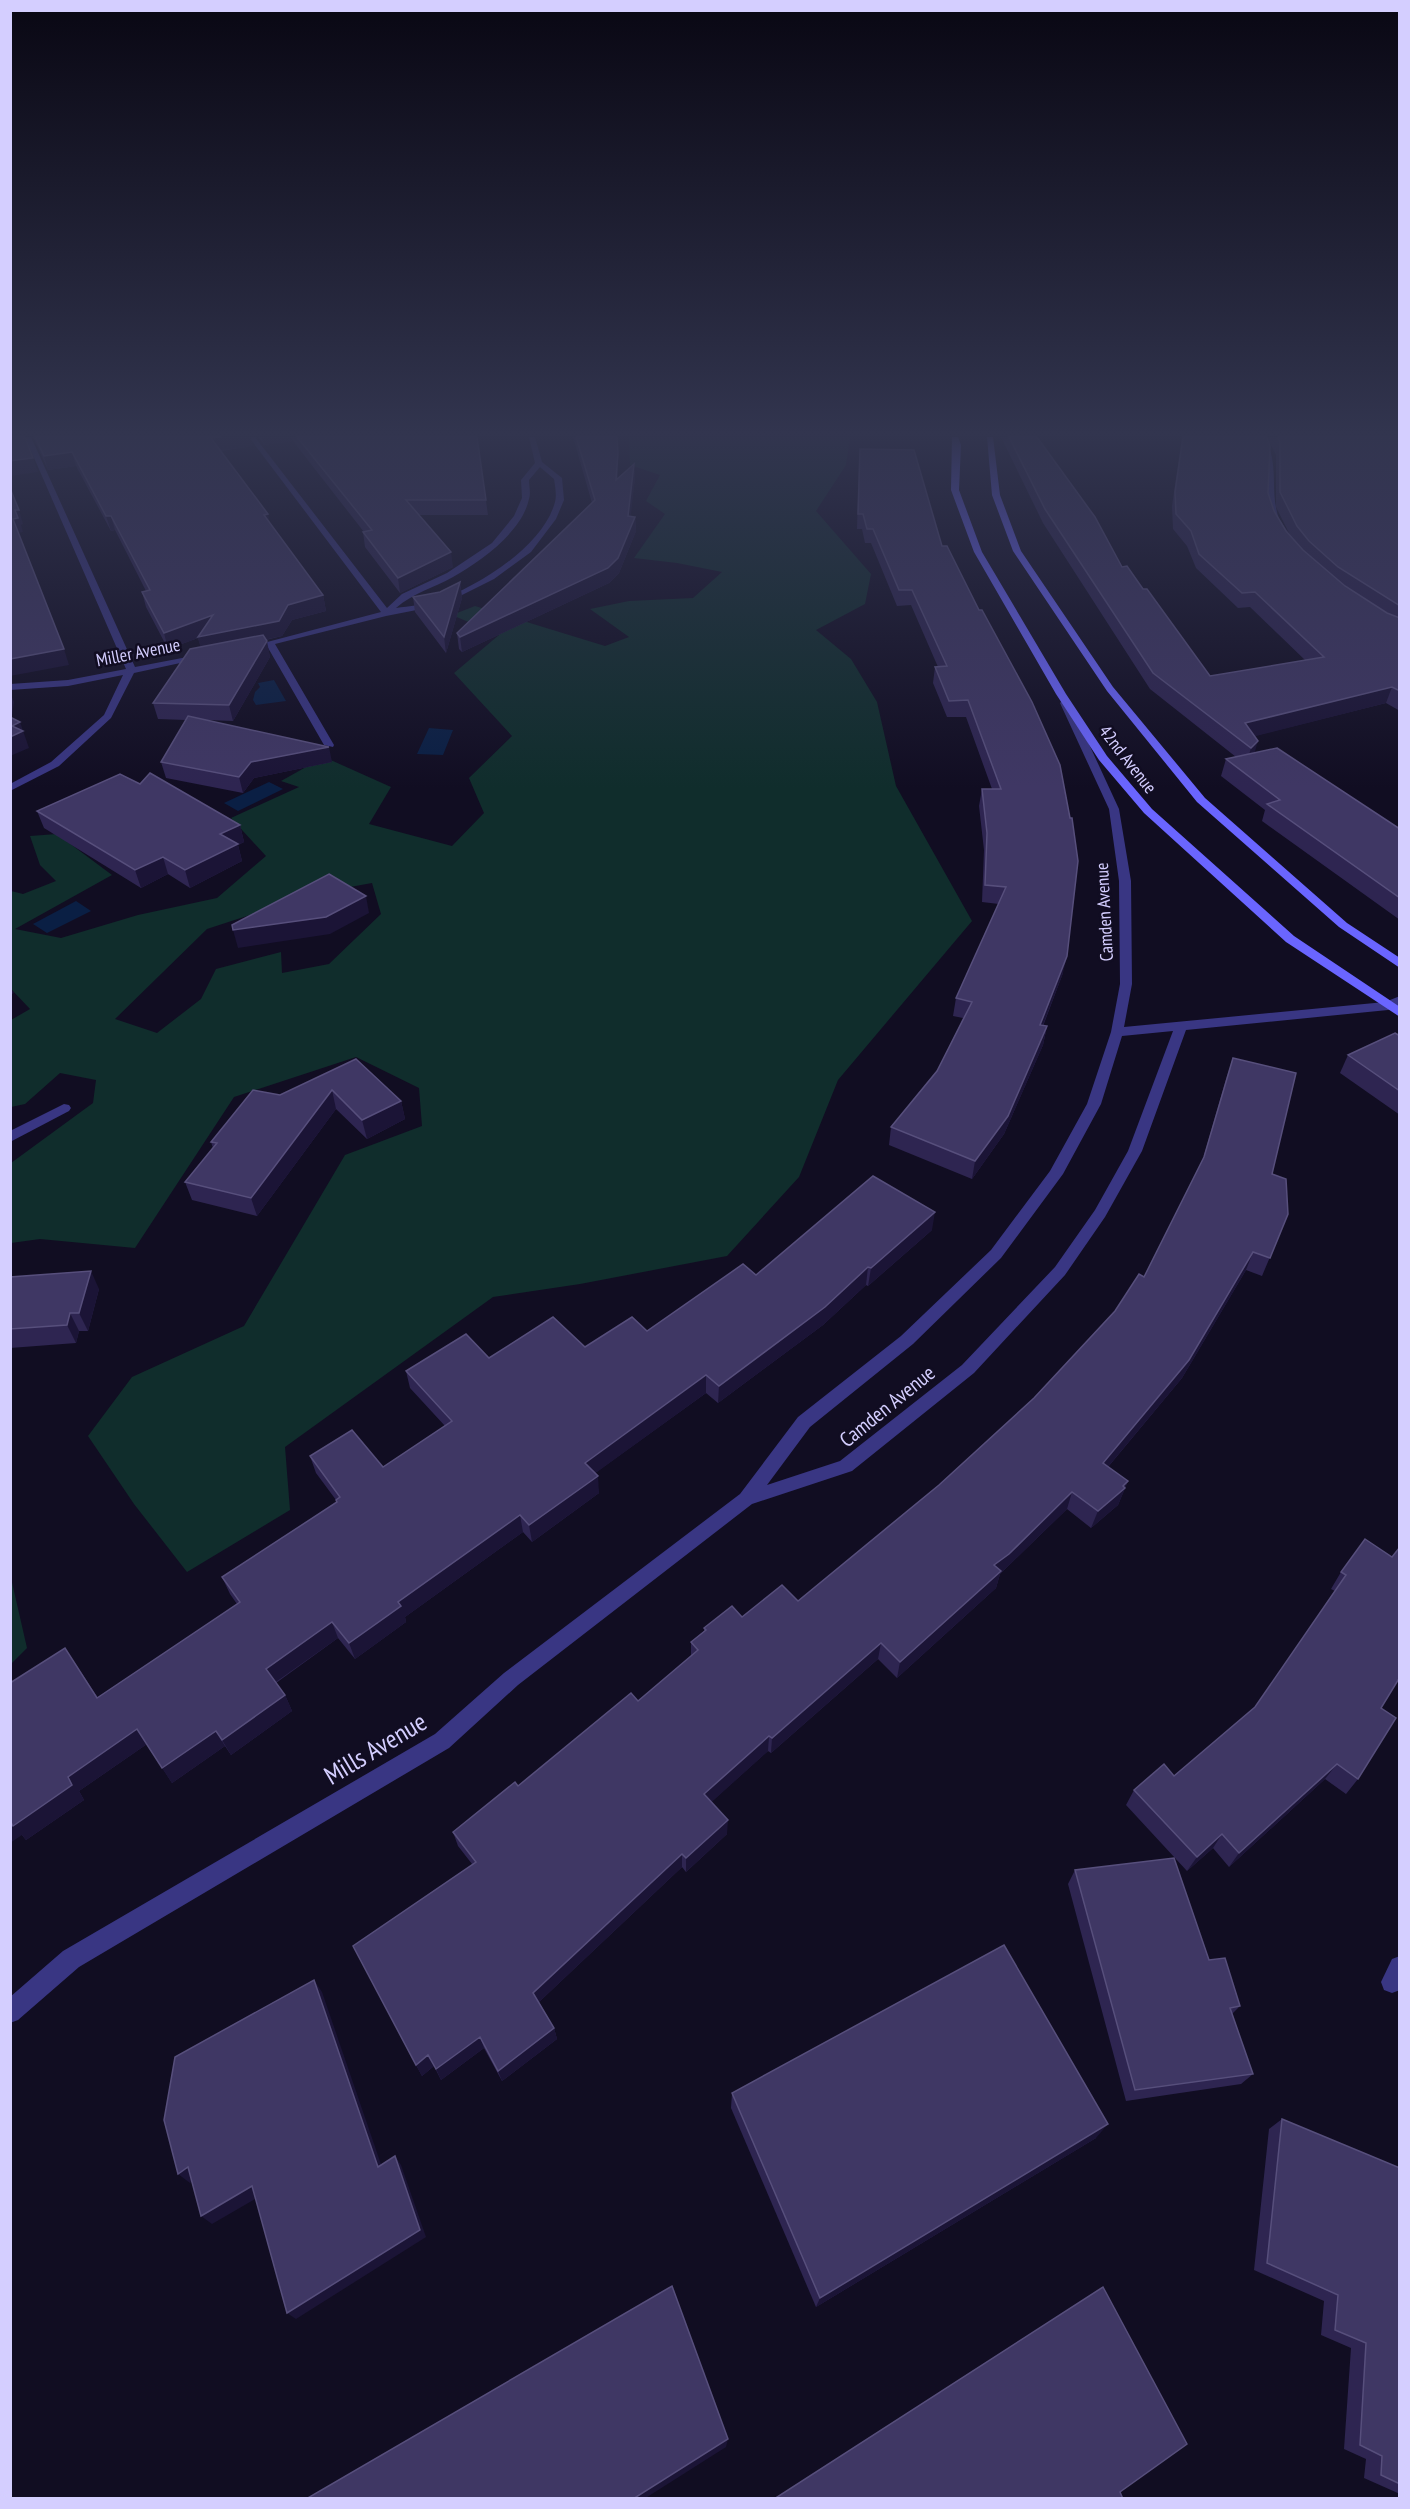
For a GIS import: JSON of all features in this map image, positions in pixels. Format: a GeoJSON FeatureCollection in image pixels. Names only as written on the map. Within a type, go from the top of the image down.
{"type":"FeatureCollection","features":[{"type":"Feature","properties":{"kind":"street"},"geometry":{"type":"LineString","coordinates":[[10,788],[55,764],[108,716],[131,669],[80,554]]}},
{"type":"Feature","properties":{"kind":"street"},"geometry":{"type":"LineString","coordinates":[[341,554],[386,613]]}},
{"type":"Feature","properties":{"kind":"street"},"geometry":{"type":"LineString","coordinates":[[386,613],[405,596],[450,575],[481,554]]}},
{"type":"Feature","properties":{"kind":"street"},"geometry":{"type":"LineString","coordinates":[[236,651],[271,645],[386,613],[439,603],[491,577],[522,554]]}},
{"type":"Feature","properties":{"kind":"street","name":"42nd Avenue"},"geometry":{"type":"LineString","coordinates":[[979,554],[1061,694],[1103,758],[1148,811],[1290,939],[1394,1003],[1400,1013]]}},
{"type":"Feature","properties":{"kind":"street","name":"42nd Avenue"},"geometry":{"type":"LineString","coordinates":[[1019,554],[1110,689],[1201,800],[1343,925],[1400,964]]}},
{"type":"Feature","properties":{"kind":"street"},"geometry":{"type":"LineString","coordinates":[[271,645],[329,745]]}},
{"type":"Feature","properties":{"kind":"street","name":"Miller Avenue"},"geometry":{"type":"LineString","coordinates":[[10,687],[68,683],[131,669],[213,655]]}},
{"type":"Feature","properties":{"kind":"street","name":"Camden Avenue"},"geometry":{"type":"LineString","coordinates":[[746,1499],[804,1422],[907,1340],[996,1254],[1056,1174],[1094,1104],[1117,1032],[1126,984],[1125,881],[1114,809],[1061,694]]}},
{"type":"Feature","properties":{"kind":"street"},"geometry":{"type":"LineString","coordinates":[[1117,1032],[1180,1028],[1394,1003]]}},
{"type":"Feature","properties":{"kind":"street","name":"Camden Avenue"},"geometry":{"type":"LineString","coordinates":[[746,1499],[846,1466],[968,1369],[1060,1271],[1100,1213],[1135,1151],[1180,1028]]}},
{"type":"Feature","properties":{"kind":"street"},"geometry":{"type":"LineString","coordinates":[[10,1137],[64,1108]]}},
{"type":"Feature","properties":{"kind":"street","name":"Mills Avenue"},"geometry":{"type":"LineString","coordinates":[[10,2012],[71,1959],[442,1741],[511,1679],[746,1499]]}},
{"type":"Feature","properties":{"kind":"green space"},"geometry":{"type":"Polygon","coordinates":[[[637,554],[854,554],[871,574],[865,604],[816,630],[851,659],[877,702],[896,786],[972,921],[838,1080],[799,1177],[727,1256],[580,1284],[493,1297],[285,1447],[290,1510],[187,1572],[134,1504],[88,1436],[132,1377],[244,1326],[345,1155],[422,1126],[419,1088],[356,1057],[234,1097],[135,1248],[40,1239],[11,1243],[11,1163],[93,1103],[96,1080],[60,1073],[25,1104],[11,1107],[11,1020],[30,1009],[11,989],[11,891],[23,894],[56,881],[40,865],[30,836],[57,834],[112,875],[15,929],[61,938],[138,915],[217,898],[266,856],[231,818],[299,787],[281,781],[324,757],[391,787],[369,824],[452,846],[484,813],[469,778],[512,736],[454,673],[499,635],[452,615],[475,606],[605,646],[629,637],[590,609],[629,601],[693,598],[722,572],[677,563],[634,558],[637,554]],[[372,883],[317,893],[207,929],[115,1019],[157,1033],[201,999],[216,969],[281,952],[282,973],[329,964],[381,914],[372,883]]]}},
{"type":"Feature","properties":{"kind":"green space"},"geometry":{"type":"Polygon","coordinates":[[[11,1578],[27,1648],[10,1664],[11,1578]]]}},
{"type":"Feature","properties":{"kind":"water"},"geometry":{"type":"Polygon","coordinates":[[[274,680],[286,701],[256,705],[253,700],[255,692],[260,687],[258,683],[274,680]]]}},
{"type":"Feature","properties":{"kind":"water"},"geometry":{"type":"Polygon","coordinates":[[[429,728],[453,730],[443,755],[417,754],[429,728]]]}},
{"type":"Feature","properties":{"kind":"water"},"geometry":{"type":"Polygon","coordinates":[[[269,782],[283,789],[238,811],[224,803],[269,782]]]}},
{"type":"Feature","properties":{"kind":"water"},"geometry":{"type":"Polygon","coordinates":[[[76,901],[91,911],[47,933],[33,924],[76,901]]]}},
{"type":"Feature","properties":{"kind":"building"},"geometry":{"type":"Polygon","coordinates":[[[10,554],[27,554],[64,649],[10,659],[10,554]]]}},
{"type":"Feature","properties":{"kind":"building"},"geometry":{"type":"Polygon","coordinates":[[[131,554],[293,554],[323,595],[288,605],[279,621],[198,637],[213,615],[164,633],[142,592],[150,590],[131,554]]]}},
{"type":"Feature","properties":{"kind":"building"},"geometry":{"type":"Polygon","coordinates":[[[380,554],[447,554],[398,578],[380,554]]]}},
{"type":"Feature","properties":{"kind":"building"},"geometry":{"type":"Polygon","coordinates":[[[539,554],[620,554],[608,568],[460,637],[457,633],[539,554]]]}},
{"type":"Feature","properties":{"kind":"building"},"geometry":{"type":"Polygon","coordinates":[[[884,554],[951,554],[979,610],[982,610],[1032,702],[1060,765],[1070,818],[1072,818],[1078,861],[1067,956],[1040,1025],[1047,1026],[1008,1116],[975,1161],[891,1127],[937,1071],[972,1002],[956,998],[1006,887],[985,885],[987,833],[982,789],[1001,789],[968,700],[949,701],[935,667],[947,666],[912,590],[899,590],[884,554]]]}},
{"type":"Feature","properties":{"kind":"building"},"geometry":{"type":"Polygon","coordinates":[[[1075,554],[1115,554],[1122,567],[1127,566],[1143,589],[1147,589],[1210,676],[1324,657],[1255,592],[1242,593],[1199,554],[1308,554],[1345,586],[1387,613],[1400,618],[1400,691],[1392,687],[1245,723],[1258,741],[1251,748],[1153,673],[1075,554]]]}},
{"type":"Feature","properties":{"kind":"building"},"geometry":{"type":"Polygon","coordinates":[[[1324,554],[1400,554],[1400,606],[1338,567],[1324,554]]]}},
{"type":"Feature","properties":{"kind":"building"},"geometry":{"type":"Polygon","coordinates":[[[460,582],[444,637],[413,597],[440,592],[460,582]]]}},
{"type":"Feature","properties":{"kind":"building"},"geometry":{"type":"Polygon","coordinates":[[[263,635],[267,641],[229,705],[153,703],[190,649],[263,635]]]}},
{"type":"Feature","properties":{"kind":"building"},"geometry":{"type":"Polygon","coordinates":[[[188,716],[329,747],[251,762],[239,777],[161,762],[188,716]]]}},
{"type":"Feature","properties":{"kind":"building"},"geometry":{"type":"Polygon","coordinates":[[[10,717],[20,722],[12,726],[23,731],[10,737],[10,717]]]}},
{"type":"Feature","properties":{"kind":"building"},"geometry":{"type":"Polygon","coordinates":[[[1277,748],[1400,829],[1400,898],[1267,804],[1280,800],[1226,759],[1277,748]]]}},
{"type":"Feature","properties":{"kind":"building"},"geometry":{"type":"Polygon","coordinates":[[[150,773],[240,825],[220,834],[238,844],[185,870],[163,857],[135,870],[37,811],[120,774],[140,784],[150,773]]]}},
{"type":"Feature","properties":{"kind":"building"},"geometry":{"type":"Polygon","coordinates":[[[329,874],[366,896],[326,917],[233,930],[232,925],[329,874]]]}},
{"type":"Feature","properties":{"kind":"building"},"geometry":{"type":"Polygon","coordinates":[[[1395,1033],[1400,1036],[1400,1091],[1348,1055],[1395,1033]]]}},
{"type":"Feature","properties":{"kind":"building"},"geometry":{"type":"Polygon","coordinates":[[[1233,1058],[1296,1073],[1272,1174],[1286,1179],[1288,1214],[1270,1258],[1253,1252],[1189,1360],[1103,1463],[1128,1481],[1123,1486],[1125,1488],[1098,1511],[1072,1492],[1009,1554],[994,1565],[1001,1571],[900,1662],[881,1643],[772,1738],[769,1736],[704,1794],[728,1820],[686,1858],[682,1854],[533,1993],[554,2028],[498,2071],[480,2037],[436,2069],[428,2055],[416,2065],[353,1946],[476,1862],[453,1832],[515,1782],[518,1786],[631,1693],[638,1701],[698,1650],[691,1642],[706,1630],[704,1628],[732,1606],[742,1617],[782,1585],[798,1601],[939,1485],[1034,1398],[1115,1311],[1139,1274],[1144,1277],[1204,1157],[1233,1058]]]}},
{"type":"Feature","properties":{"kind":"building"},"geometry":{"type":"Polygon","coordinates":[[[356,1059],[401,1101],[362,1120],[332,1090],[251,1198],[185,1182],[217,1143],[211,1142],[253,1090],[280,1095],[356,1059]]]}},
{"type":"Feature","properties":{"kind":"building"},"geometry":{"type":"Polygon","coordinates":[[[873,1176],[935,1212],[871,1268],[868,1267],[825,1307],[719,1386],[706,1375],[585,1463],[598,1476],[529,1525],[520,1515],[398,1602],[401,1606],[349,1643],[332,1622],[266,1669],[285,1695],[222,1740],[216,1731],[162,1768],[137,1729],[68,1777],[72,1785],[13,1826],[10,1821],[10,1683],[65,1648],[97,1698],[240,1602],[222,1577],[337,1502],[336,1500],[340,1497],[310,1456],[352,1430],[383,1467],[452,1421],[406,1371],[466,1334],[489,1358],[553,1317],[585,1347],[632,1317],[647,1331],[743,1264],[756,1275],[873,1176]]]}},
{"type":"Feature","properties":{"kind":"building"},"geometry":{"type":"Polygon","coordinates":[[[91,1271],[79,1313],[70,1313],[67,1325],[10,1329],[10,1277],[91,1271]]]}},
{"type":"Feature","properties":{"kind":"building"},"geometry":{"type":"Polygon","coordinates":[[[1365,1539],[1392,1557],[1400,1547],[1400,1677],[1381,1708],[1396,1718],[1358,1779],[1337,1764],[1239,1853],[1222,1834],[1197,1857],[1134,1790],[1164,1764],[1174,1776],[1255,1707],[1346,1575],[1341,1572],[1365,1539]]]}},
{"type":"Feature","properties":{"kind":"building"},"geometry":{"type":"Polygon","coordinates":[[[1174,1858],[1209,1960],[1225,1958],[1240,2006],[1230,2008],[1253,2074],[1135,2090],[1075,1870],[1174,1858]]]}},
{"type":"Feature","properties":{"kind":"building"},"geometry":{"type":"Polygon","coordinates":[[[1004,1945],[1108,2124],[820,2298],[732,2093],[1004,1945]]]}},
{"type":"Feature","properties":{"kind":"building"},"geometry":{"type":"Polygon","coordinates":[[[314,1980],[378,2167],[395,2156],[420,2230],[287,2313],[252,2186],[201,2216],[188,2167],[178,2174],[164,2120],[175,2057],[314,1980]]]}},
{"type":"Feature","properties":{"kind":"building"},"geometry":{"type":"Polygon","coordinates":[[[1282,2119],[1400,2168],[1400,2484],[1381,2475],[1382,2456],[1360,2445],[1366,2343],[1335,2330],[1338,2295],[1267,2263],[1282,2119]]]}},
{"type":"Feature","properties":{"kind":"building"},"geometry":{"type":"Polygon","coordinates":[[[672,2286],[728,2439],[633,2499],[306,2499],[672,2286]]]}},
{"type":"Feature","properties":{"kind":"building"},"geometry":{"type":"Polygon","coordinates":[[[1103,2287],[1187,2444],[1120,2492],[1123,2499],[774,2499],[1103,2287]]]}}]}
